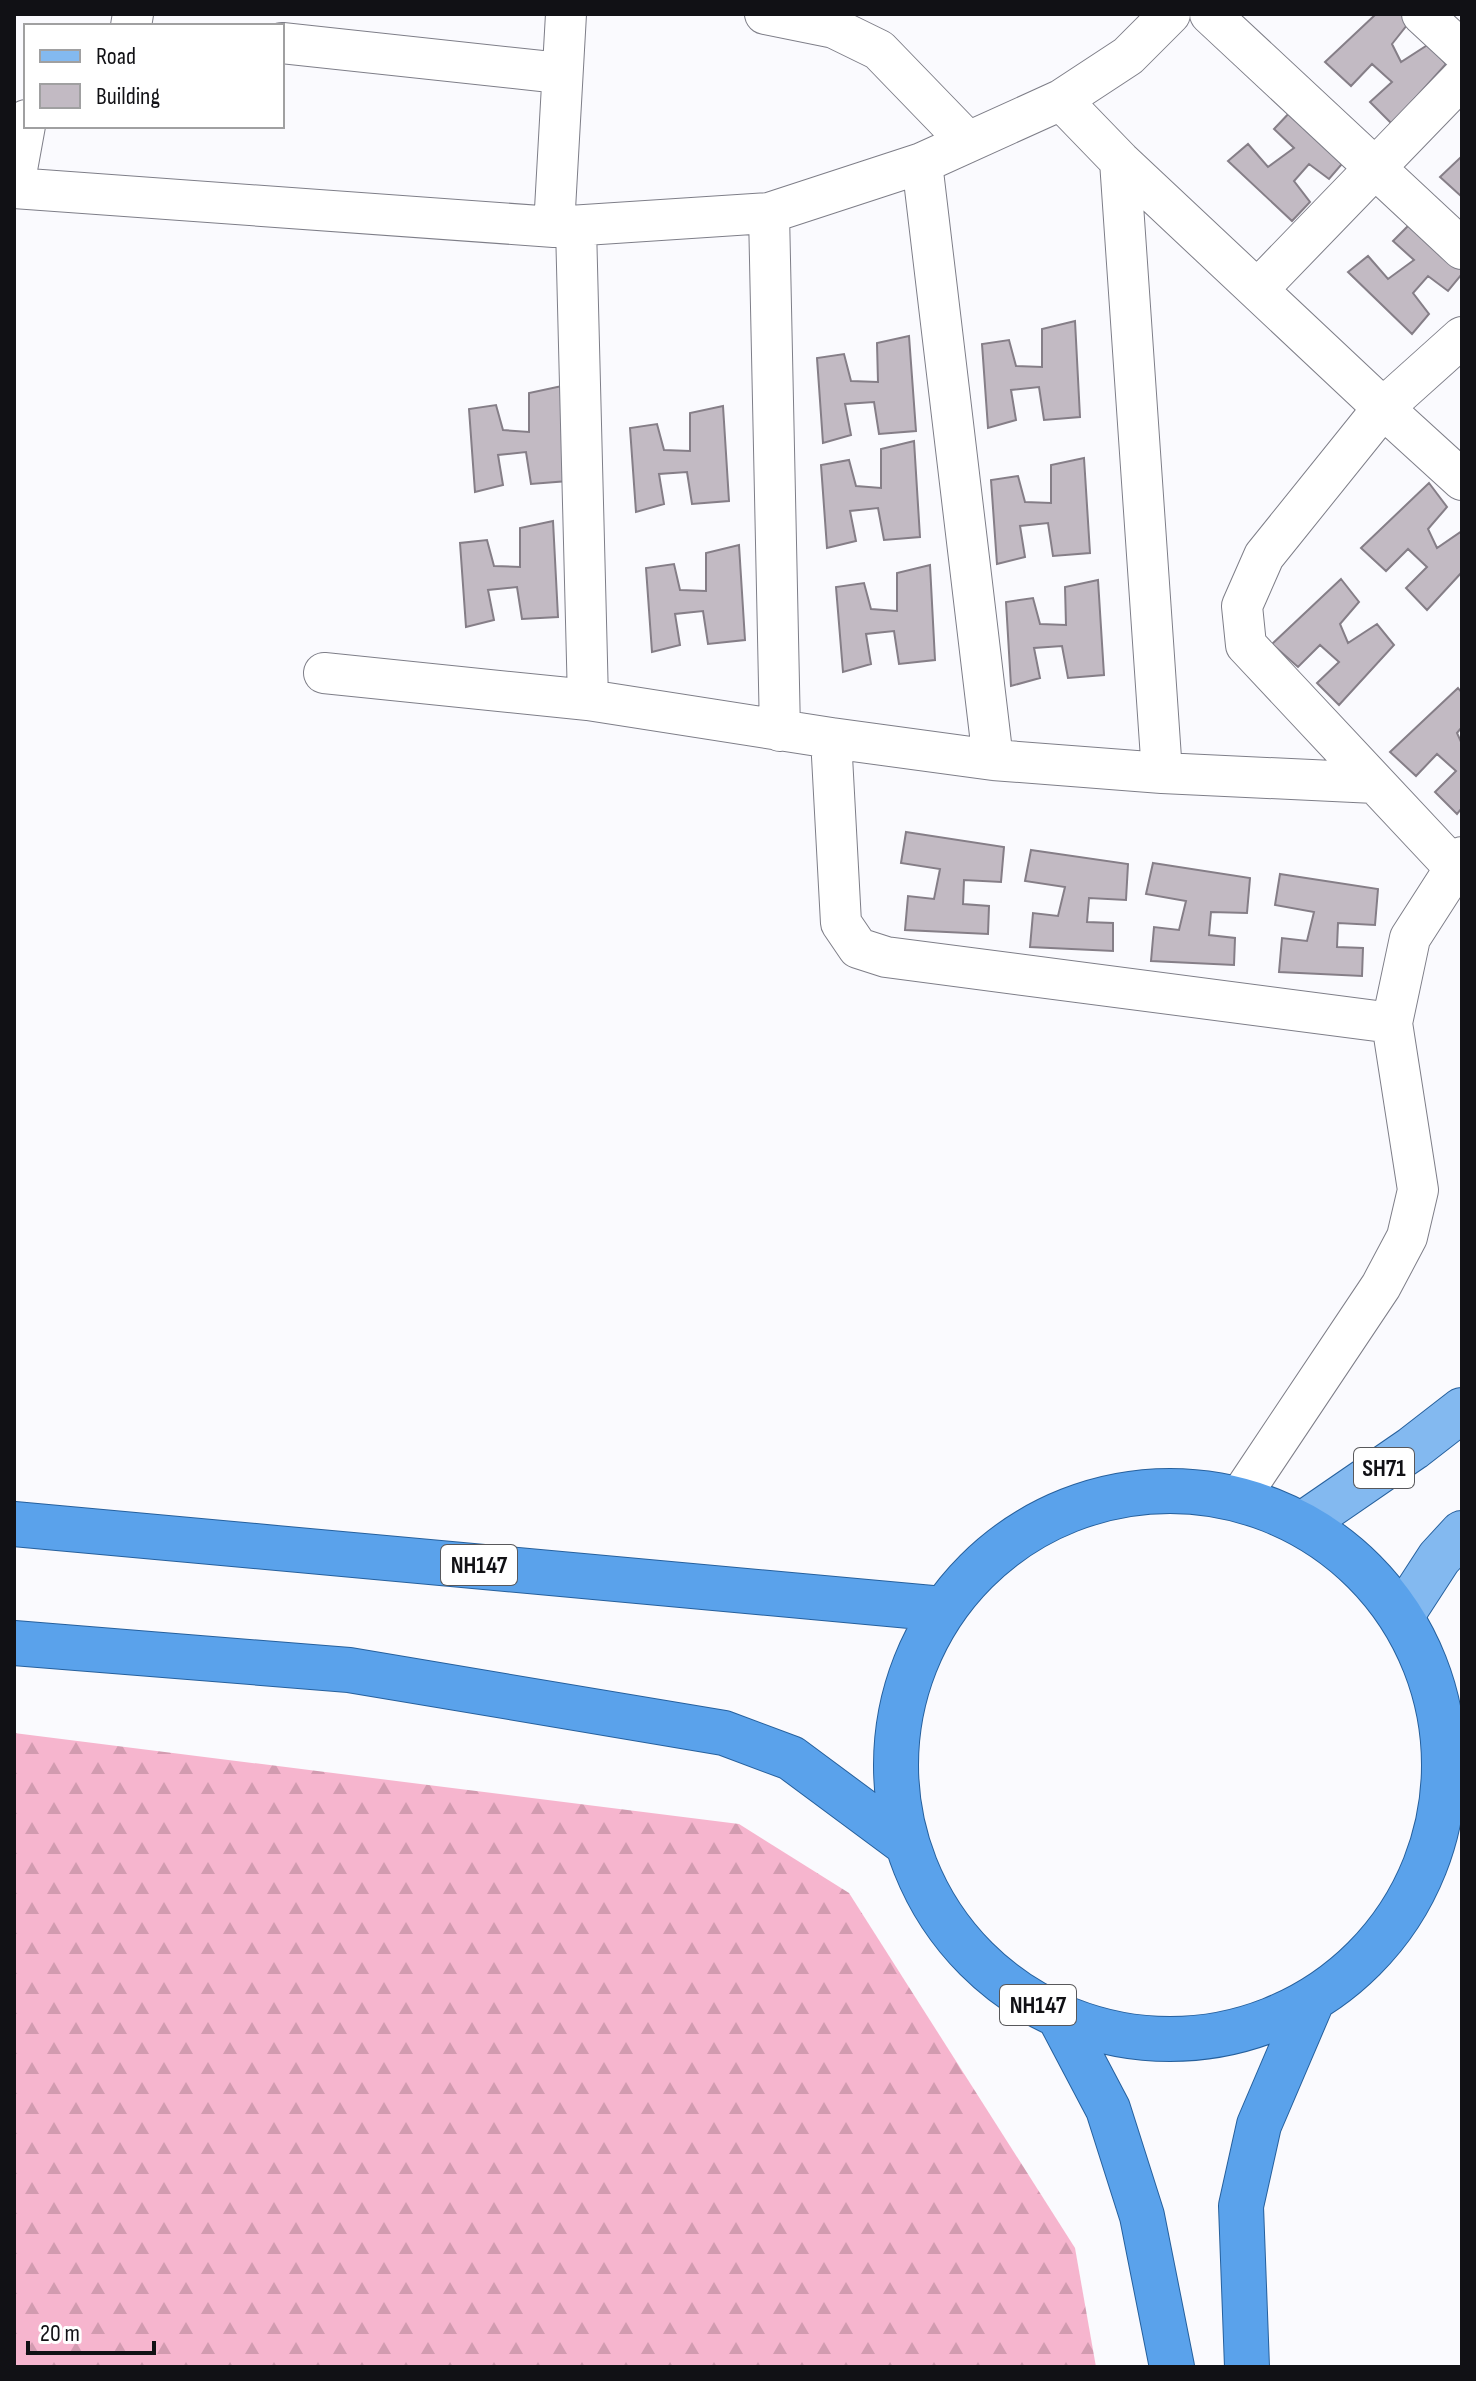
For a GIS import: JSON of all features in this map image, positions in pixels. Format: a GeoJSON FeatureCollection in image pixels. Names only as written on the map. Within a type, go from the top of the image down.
{"type":"FeatureCollection","features":[{"type":"Feature","properties":{"kind":"highway","name":"NH147"},"geometry":{"type":"LineString","coordinates":[[1149,1489],[1240,1497],[1304,1523],[1358,1561],[1402,1615],[1434,1685],[1446,1756],[1436,1836],[1404,1911],[1366,1959],[1312,2001],[1261,2025],[1200,2040],[1129,2038],[1060,2018],[1013,1992],[975,1959],[937,1911],[907,1844],[897,1790],[896,1740],[909,1680],[943,1609],[980,1566],[1021,1533],[1078,1505],[1149,1489]]}},
{"type":"Feature","properties":{"kind":"highway","name":"NH147"},"geometry":{"type":"LineString","coordinates":[[14,1524],[943,1609]]}},
{"type":"Feature","properties":{"kind":"highway","name":"NH147"},"geometry":{"type":"LineString","coordinates":[[14,1643],[349,1670],[724,1733],[791,1758],[907,1844]]}},
{"type":"Feature","properties":{"kind":"highway","name":"NH147"},"geometry":{"type":"LineString","coordinates":[[1247,2367],[1241,2206],[1259,2125],[1312,2001]]}},
{"type":"Feature","properties":{"kind":"highway","name":"NH147"},"geometry":{"type":"LineString","coordinates":[[1060,2018],[1108,2109],[1142,2216],[1172,2367]]}},
{"type":"Feature","properties":{"kind":"main road","name":"SH71"},"geometry":{"type":"LineString","coordinates":[[1304,1523],[1462,1410]]}},
{"type":"Feature","properties":{"kind":"main road"},"geometry":{"type":"LineString","coordinates":[[1402,1615],[1439,1558],[1462,1533]]}},
{"type":"Feature","properties":{"kind":"street"},"geometry":{"type":"LineString","coordinates":[[566,14],[560,73],[588,700]]}},
{"type":"Feature","properties":{"kind":"street"},"geometry":{"type":"LineString","coordinates":[[25,128],[14,187],[565,227],[769,213],[922,163],[1061,100],[1128,56],[1170,14]]}},
{"type":"Feature","properties":{"kind":"street"},"geometry":{"type":"LineString","coordinates":[[1210,14],[1462,249]]}},
{"type":"Feature","properties":{"kind":"street"},"geometry":{"type":"LineString","coordinates":[[1422,14],[1462,51]]}},
{"type":"Feature","properties":{"kind":"street"},"geometry":{"type":"LineString","coordinates":[[773,15],[834,28],[879,50],[968,142]]}},
{"type":"Feature","properties":{"kind":"street"},"geometry":{"type":"LineString","coordinates":[[284,43],[560,73]]}},
{"type":"Feature","properties":{"kind":"street"},"geometry":{"type":"LineString","coordinates":[[1259,288],[1462,78]]}},
{"type":"Feature","properties":{"kind":"street"},"geometry":{"type":"LineString","coordinates":[[1061,100],[1120,161],[1462,480]]}},
{"type":"Feature","properties":{"kind":"street"},"geometry":{"type":"LineString","coordinates":[[1120,161],[1162,773]]}},
{"type":"Feature","properties":{"kind":"street"},"geometry":{"type":"LineString","coordinates":[[922,163],[993,760]]}},
{"type":"Feature","properties":{"kind":"street"},"geometry":{"type":"LineString","coordinates":[[769,213],[780,731]]}},
{"type":"Feature","properties":{"kind":"street"},"geometry":{"type":"LineString","coordinates":[[1240,1497],[1381,1286],[1407,1237],[1418,1190],[1392,1023],[1410,938],[1458,862],[1375,783],[1246,645],[1242,606],[1264,556],[1383,408],[1462,337]]}},
{"type":"Feature","properties":{"kind":"street"},"geometry":{"type":"LineString","coordinates":[[324,673],[588,700],[780,731],[993,760],[1162,773],[1375,783]]}},
{"type":"Feature","properties":{"kind":"street"},"geometry":{"type":"LineString","coordinates":[[831,738],[841,923],[858,948],[886,957],[1392,1023]]}},
{"type":"Feature","properties":{"kind":"green space"},"geometry":{"type":"Polygon","coordinates":[[[14,1733],[739,1824],[849,1893],[1075,2248],[1096,2367],[14,2367],[14,1733]]]}},
{"type":"Feature","properties":{"kind":"building"},"geometry":{"type":"Polygon","coordinates":[[[1376,14],[1406,14],[1411,20],[1392,44],[1401,62],[1429,44],[1446,64],[1392,124],[1370,102],[1392,82],[1372,64],[1351,86],[1325,62],[1376,14]]]}},
{"type":"Feature","properties":{"kind":"building"},"geometry":{"type":"Polygon","coordinates":[[[1293,109],[1347,158],[1329,179],[1309,164],[1294,181],[1310,202],[1292,221],[1228,161],[1248,144],[1268,167],[1294,148],[1274,129],[1293,109]]]}},
{"type":"Feature","properties":{"kind":"building"},"geometry":{"type":"Polygon","coordinates":[[[1462,156],[1462,197],[1440,177],[1462,156]]]}},
{"type":"Feature","properties":{"kind":"building"},"geometry":{"type":"Polygon","coordinates":[[[1413,221],[1462,266],[1462,274],[1448,291],[1428,276],[1413,293],[1429,314],[1412,334],[1348,272],[1368,256],[1388,279],[1414,260],[1393,241],[1413,221]]]}},
{"type":"Feature","properties":{"kind":"building"},"geometry":{"type":"Polygon","coordinates":[[[1075,321],[1080,417],[1044,420],[1039,387],[1011,390],[1016,420],[988,428],[982,344],[1009,340],[1016,366],[1042,367],[1042,329],[1075,321]]]}},
{"type":"Feature","properties":{"kind":"building"},"geometry":{"type":"Polygon","coordinates":[[[909,336],[916,431],[879,434],[874,402],[845,404],[851,435],[823,443],[817,358],[844,354],[851,381],[878,382],[877,343],[909,336]]]}},
{"type":"Feature","properties":{"kind":"building"},"geometry":{"type":"Polygon","coordinates":[[[562,386],[568,481],[531,484],[526,452],[498,455],[503,485],[475,492],[469,409],[496,405],[503,430],[529,432],[529,393],[562,386]]]}},
{"type":"Feature","properties":{"kind":"building"},"geometry":{"type":"Polygon","coordinates":[[[723,406],[729,501],[692,504],[687,472],[659,474],[664,504],[636,512],[630,428],[657,424],[664,450],[690,451],[690,413],[723,406]]]}},
{"type":"Feature","properties":{"kind":"building"},"geometry":{"type":"Polygon","coordinates":[[[914,441],[920,537],[884,540],[878,508],[850,511],[856,541],[827,548],[821,465],[849,460],[856,486],[881,488],[881,449],[914,441]]]}},
{"type":"Feature","properties":{"kind":"building"},"geometry":{"type":"Polygon","coordinates":[[[1084,458],[1090,553],[1053,556],[1048,523],[1020,526],[1025,557],[997,564],[991,480],[1018,476],[1025,502],[1051,503],[1051,465],[1084,458]]]}},
{"type":"Feature","properties":{"kind":"building"},"geometry":{"type":"Polygon","coordinates":[[[1429,483],[1447,507],[1428,529],[1437,548],[1462,531],[1462,572],[1427,610],[1406,588],[1427,567],[1408,549],[1386,571],[1361,548],[1429,483]]]}},
{"type":"Feature","properties":{"kind":"building"},"geometry":{"type":"Polygon","coordinates":[[[553,521],[558,617],[522,619],[517,587],[488,590],[494,620],[466,627],[460,543],[487,540],[494,566],[520,567],[520,528],[553,521]]]}},
{"type":"Feature","properties":{"kind":"building"},"geometry":{"type":"Polygon","coordinates":[[[739,545],[745,640],[708,644],[703,611],[675,614],[680,645],[652,652],[646,568],[674,564],[680,590],[706,591],[706,553],[739,545]]]}},
{"type":"Feature","properties":{"kind":"building"},"geometry":{"type":"Polygon","coordinates":[[[930,565],[935,660],[899,664],[894,631],[866,634],[871,664],[843,672],[836,587],[864,583],[871,609],[897,611],[897,573],[930,565]]]}},
{"type":"Feature","properties":{"kind":"building"},"geometry":{"type":"Polygon","coordinates":[[[1341,579],[1359,602],[1340,624],[1348,643],[1377,624],[1394,645],[1339,705],[1317,683],[1339,662],[1320,645],[1298,667],[1272,644],[1341,579]]]}},
{"type":"Feature","properties":{"kind":"building"},"geometry":{"type":"Polygon","coordinates":[[[1098,580],[1104,675],[1068,678],[1062,646],[1034,648],[1040,678],[1011,686],[1006,602],[1033,598],[1040,624],[1066,625],[1065,587],[1098,580]]]}},
{"type":"Feature","properties":{"kind":"building"},"geometry":{"type":"Polygon","coordinates":[[[1458,688],[1462,693],[1462,727],[1457,733],[1462,744],[1462,808],[1457,814],[1435,792],[1456,771],[1437,754],[1416,776],[1390,752],[1458,688]]]}},
{"type":"Feature","properties":{"kind":"building"},"geometry":{"type":"Polygon","coordinates":[[[906,832],[1004,847],[1001,882],[964,880],[963,904],[989,906],[988,934],[905,930],[908,896],[934,899],[940,869],[901,863],[906,832]]]}},
{"type":"Feature","properties":{"kind":"building"},"geometry":{"type":"Polygon","coordinates":[[[1031,850],[1128,864],[1126,900],[1089,898],[1087,922],[1113,923],[1113,951],[1030,947],[1033,913],[1058,916],[1065,887],[1025,881],[1031,850]]]}},
{"type":"Feature","properties":{"kind":"building"},"geometry":{"type":"Polygon","coordinates":[[[1153,863],[1250,878],[1247,913],[1211,912],[1209,935],[1235,938],[1234,965],[1151,961],[1154,927],[1179,930],[1186,901],[1146,894],[1153,863]]]}},
{"type":"Feature","properties":{"kind":"building"},"geometry":{"type":"Polygon","coordinates":[[[1280,874],[1378,889],[1375,925],[1338,923],[1337,947],[1363,948],[1362,976],[1279,972],[1282,938],[1307,941],[1314,912],[1275,905],[1280,874]]]}}]}
